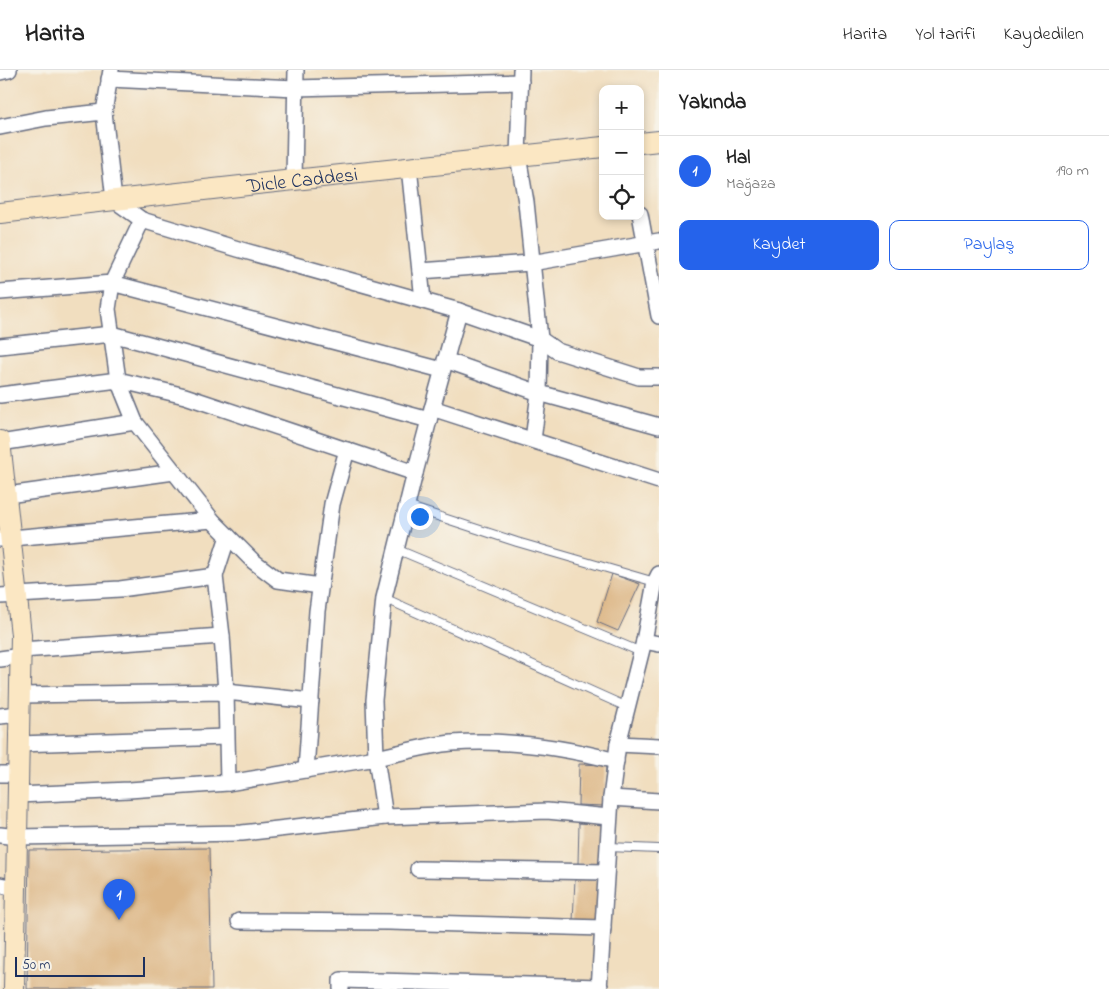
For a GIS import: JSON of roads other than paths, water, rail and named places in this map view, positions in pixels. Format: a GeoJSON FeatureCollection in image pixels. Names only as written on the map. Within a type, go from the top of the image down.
{"type":"FeatureCollection","features":[{"type":"Feature","properties":{"kind":"main road"},"geometry":{"type":"LineString","coordinates":[[644,143],[659,141]]}},
{"type":"Feature","properties":{"kind":"main road","name":"Dicle Caddesi"},"geometry":{"type":"LineString","coordinates":[[0,213],[599,147]]}},
{"type":"Feature","properties":{"kind":"main road"},"geometry":{"type":"LineString","coordinates":[[0,442],[8,596],[21,635],[21,653],[13,708],[19,744],[9,774],[18,795],[8,836],[7,945],[14,989]]}},
{"type":"Feature","properties":{"kind":"street"},"geometry":{"type":"LineString","coordinates":[[0,72],[9,70]]}},
{"type":"Feature","properties":{"kind":"street"},"geometry":{"type":"LineString","coordinates":[[294,180],[296,70]]}},
{"type":"Feature","properties":{"kind":"street"},"geometry":{"type":"LineString","coordinates":[[533,440],[539,393],[540,339],[526,202],[518,156],[521,76],[295,88],[110,74],[104,112],[114,200],[142,220],[459,311],[540,339],[557,351],[639,377],[659,377]]}},
{"type":"Feature","properties":{"kind":"street"},"geometry":{"type":"LineString","coordinates":[[0,127],[46,118],[104,112]]}},
{"type":"Feature","properties":{"kind":"street"},"geometry":{"type":"LineString","coordinates":[[409,168],[423,300]]}},
{"type":"Feature","properties":{"kind":"street"},"geometry":{"type":"LineString","coordinates":[[142,220],[112,283],[108,309],[118,380],[135,422],[212,520],[253,561],[278,580],[320,586]]}},
{"type":"Feature","properties":{"kind":"street"},"geometry":{"type":"LineString","coordinates":[[643,220],[652,242],[659,316]]}},
{"type":"Feature","properties":{"kind":"street"},"geometry":{"type":"LineString","coordinates":[[420,271],[531,263],[652,242]]}},
{"type":"Feature","properties":{"kind":"street"},"geometry":{"type":"LineString","coordinates":[[0,292],[112,283],[443,365],[659,426]]}},
{"type":"Feature","properties":{"kind":"street"},"geometry":{"type":"LineString","coordinates":[[385,817],[376,758],[374,700],[384,598],[430,414],[459,311]]}},
{"type":"Feature","properties":{"kind":"street"},"geometry":{"type":"LineString","coordinates":[[0,346],[112,334],[533,440],[659,481]]}},
{"type":"Feature","properties":{"kind":"street"},"geometry":{"type":"LineString","coordinates":[[0,395],[118,380],[185,396],[415,473]]}},
{"type":"Feature","properties":{"kind":"street"},"geometry":{"type":"LineString","coordinates":[[0,442],[135,422]]}},
{"type":"Feature","properties":{"kind":"street"},"geometry":{"type":"LineString","coordinates":[[306,770],[320,586],[332,504],[347,450]]}},
{"type":"Feature","properties":{"kind":"street"},"geometry":{"type":"LineString","coordinates":[[3,496],[174,472]]}},
{"type":"Feature","properties":{"kind":"street"},"geometry":{"type":"LineString","coordinates":[[5,538],[212,520]]}},
{"type":"Feature","properties":{"kind":"street"},"geometry":{"type":"LineString","coordinates":[[228,536],[215,576],[226,692],[228,783]]}},
{"type":"Feature","properties":{"kind":"street"},"geometry":{"type":"LineString","coordinates":[[8,596],[120,588],[215,576]]}},
{"type":"Feature","properties":{"kind":"street"},"geometry":{"type":"LineString","coordinates":[[341,989],[341,980],[600,988],[610,798],[618,744],[657,578]]}},
{"type":"Feature","properties":{"kind":"street"},"geometry":{"type":"LineString","coordinates":[[0,658],[21,653],[222,636]]}},
{"type":"Feature","properties":{"kind":"street"},"geometry":{"type":"LineString","coordinates":[[642,647],[659,644]]}},
{"type":"Feature","properties":{"kind":"street"},"geometry":{"type":"LineString","coordinates":[[13,708],[226,692],[311,701]]}},
{"type":"Feature","properties":{"kind":"street"},"geometry":{"type":"LineString","coordinates":[[19,744],[226,737]]}},
{"type":"Feature","properties":{"kind":"street"},"geometry":{"type":"LineString","coordinates":[[18,795],[228,783],[450,744],[503,742],[558,748],[616,761]]}},
{"type":"Feature","properties":{"kind":"street"},"geometry":{"type":"LineString","coordinates":[[618,744],[659,746]]}},
{"type":"Feature","properties":{"kind":"street"},"geometry":{"type":"LineString","coordinates":[[610,798],[659,801]]}},
{"type":"Feature","properties":{"kind":"street"},"geometry":{"type":"LineString","coordinates":[[8,836],[242,833],[385,817],[547,811],[609,817]]}},
{"type":"Feature","properties":{"kind":"street"},"geometry":{"type":"LineString","coordinates":[[418,869],[606,872]]}},
{"type":"Feature","properties":{"kind":"street"},"geometry":{"type":"LineString","coordinates":[[239,922],[389,922],[603,928]]}},
{"type":"Feature","properties":{"kind":"lane"},"geometry":{"type":"LineString","coordinates":[[407,506],[517,542],[657,578]]}},
{"type":"Feature","properties":{"kind":"lane"},"geometry":{"type":"LineString","coordinates":[[396,549],[642,647]]}},
{"type":"Feature","properties":{"kind":"lane"},"geometry":{"type":"LineString","coordinates":[[384,598],[627,707]]}},
{"type":"Feature","properties":{"kind":"lane"},"geometry":{"type":"LineString","coordinates":[[608,847],[659,849]]}},
{"type":"Feature","properties":{"kind":"place","name":"Hal"},"geometry":{"type":"Point","coordinates":[119,920]}}]}
